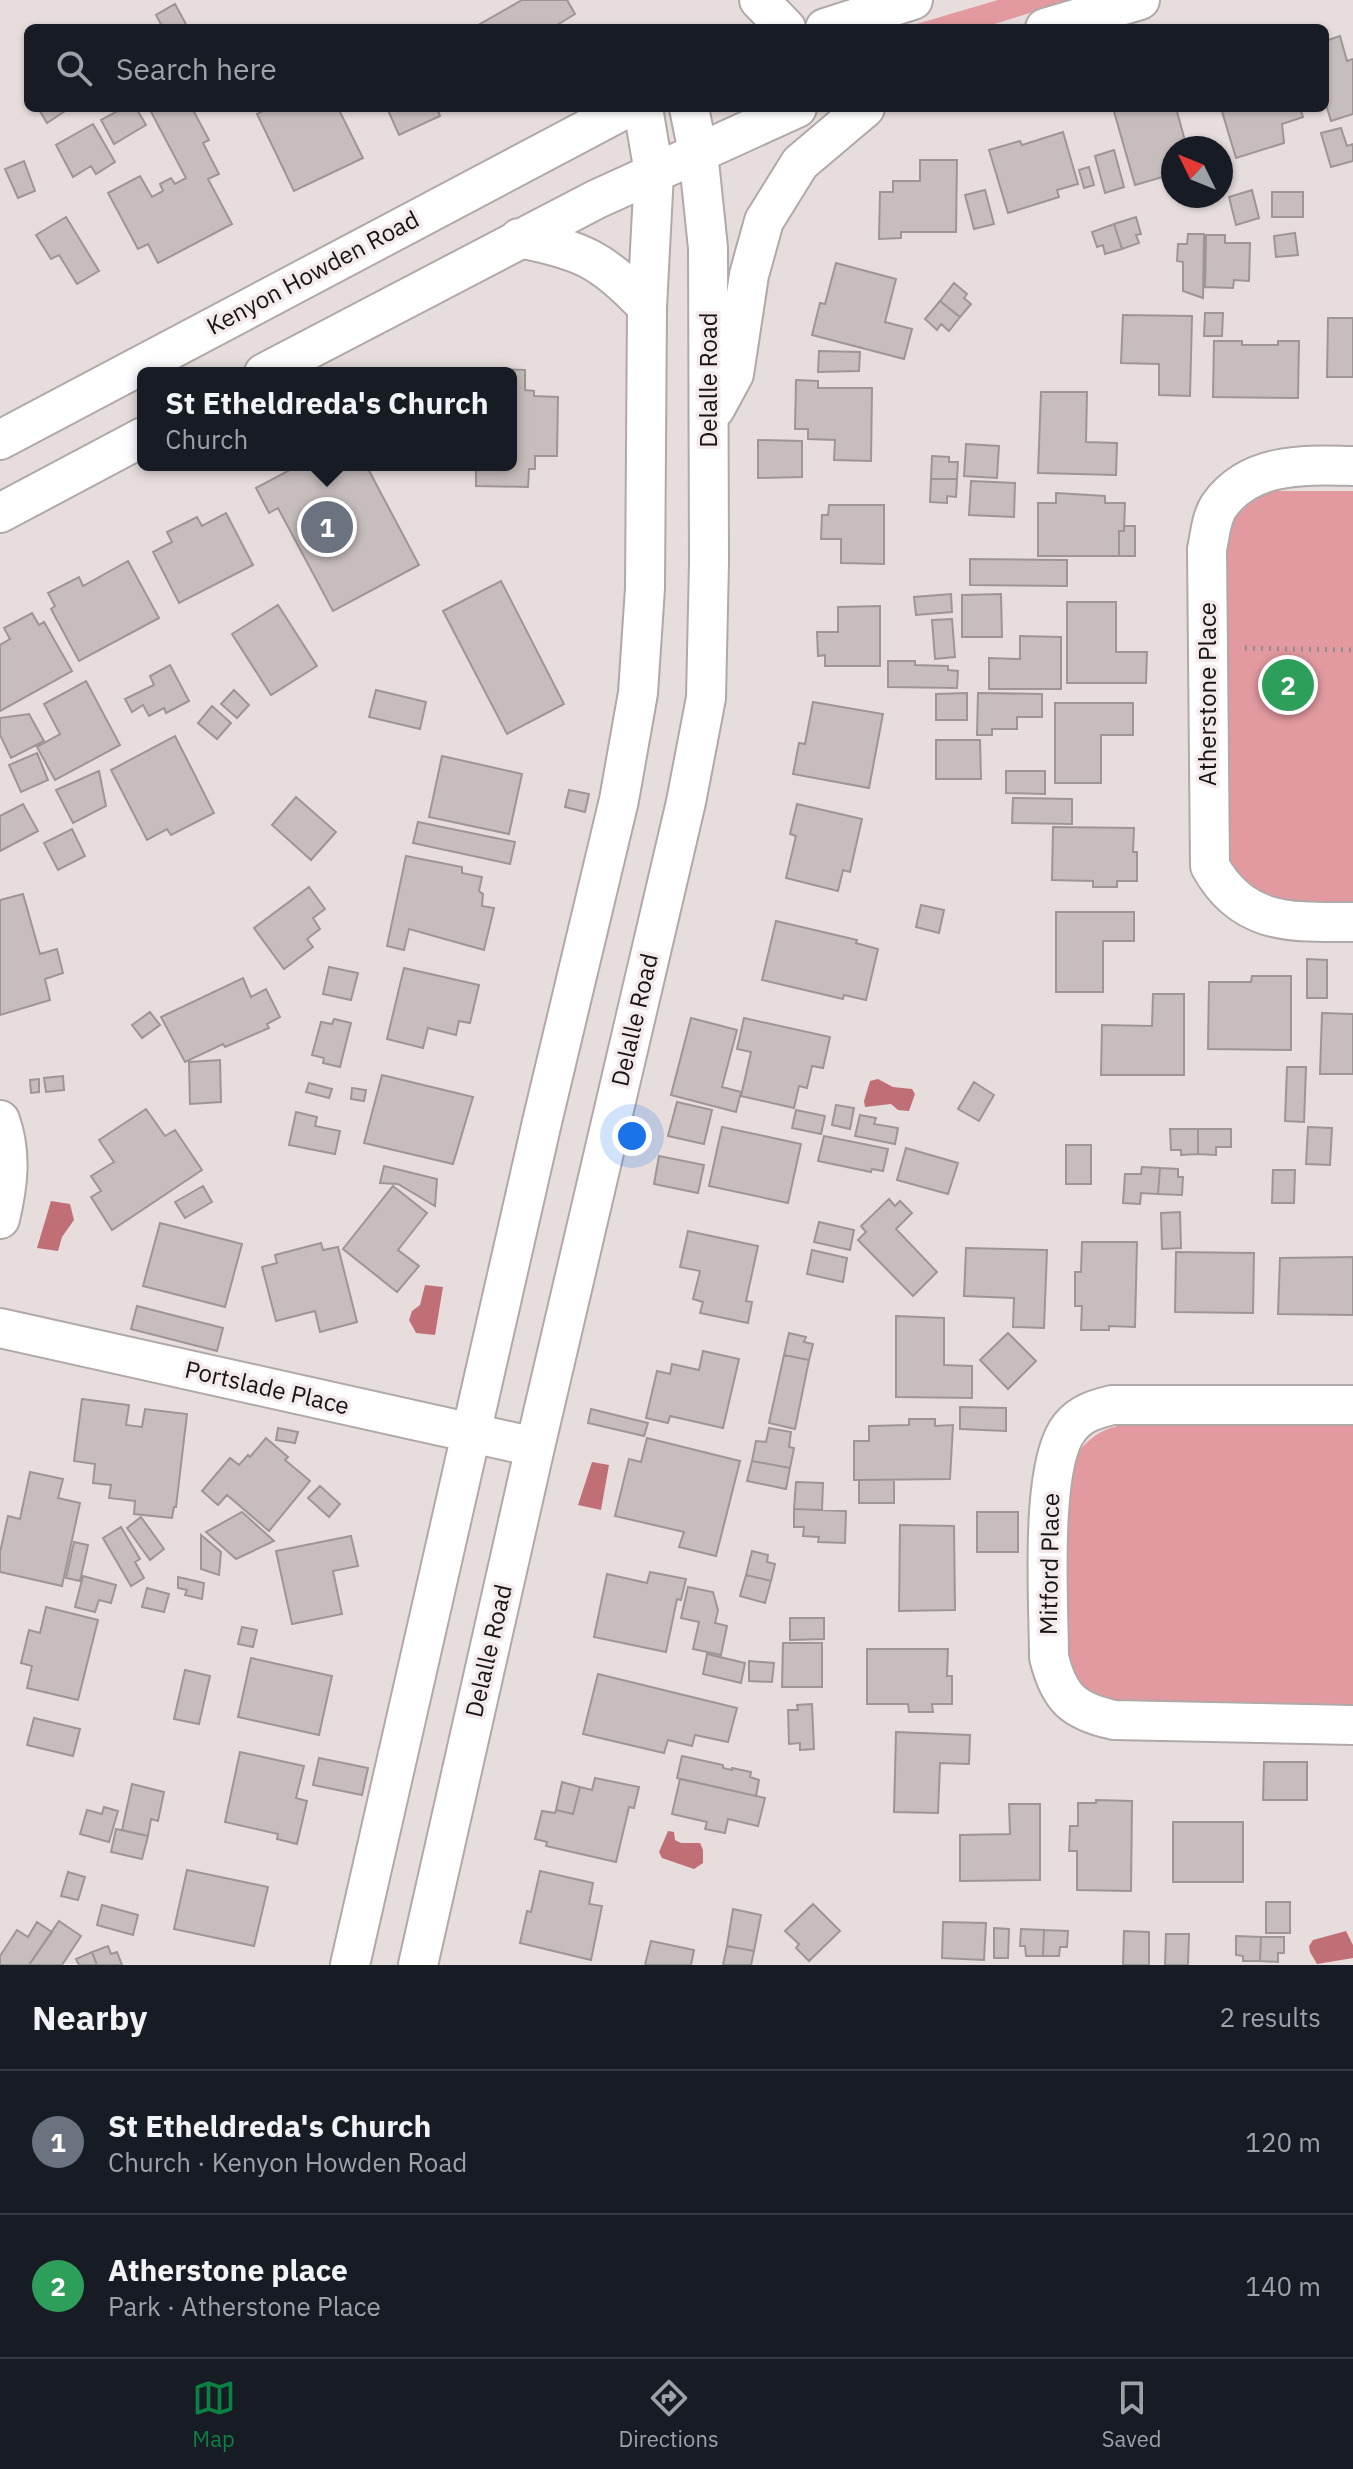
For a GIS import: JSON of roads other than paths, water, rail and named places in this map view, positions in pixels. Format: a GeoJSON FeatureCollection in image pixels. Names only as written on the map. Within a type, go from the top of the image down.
{"type":"FeatureCollection","features":[{"type":"Feature","properties":{"kind":"street"},"geometry":{"type":"LineString","coordinates":[[759,0],[782,24]]}},
{"type":"Feature","properties":{"kind":"street"},"geometry":{"type":"LineString","coordinates":[[838,24],[913,0]]}},
{"type":"Feature","properties":{"kind":"street"},"geometry":{"type":"LineString","coordinates":[[1059,24],[1140,0]]}},
{"type":"Feature","properties":{"kind":"street","name":"Kenyon Howden Road"},"geometry":{"type":"LineString","coordinates":[[138,367],[619,112]]}},
{"type":"Feature","properties":{"kind":"street"},"geometry":{"type":"LineString","coordinates":[[350,1965],[619,800],[638,693],[647,486],[647,307],[654,173],[644,112]]}},
{"type":"Feature","properties":{"kind":"street","name":"Delalle Road"},"geometry":{"type":"LineString","coordinates":[[418,1965],[686,802],[706,698],[708,248],[698,152],[690,112]]}},
{"type":"Feature","properties":{"kind":"street"},"geometry":{"type":"LineString","coordinates":[[275,367],[519,238],[788,112]]}},
{"type":"Feature","properties":{"kind":"street"},"geometry":{"type":"LineString","coordinates":[[709,422],[734,374],[749,275],[764,221],[825,124],[855,112]]}},
{"type":"Feature","properties":{"kind":"street"},"geometry":{"type":"LineString","coordinates":[[519,238],[562,246],[587,256],[627,286],[647,307]]}},
{"type":"Feature","properties":{"kind":"street","name":"Kenyon Howden Road"},"geometry":{"type":"LineString","coordinates":[[0,440],[137,367]]}},
{"type":"Feature","properties":{"kind":"street"},"geometry":{"type":"LineString","coordinates":[[0,513],[137,440]]}},
{"type":"Feature","properties":{"kind":"street","name":"Atherstone Place"},"geometry":{"type":"LineString","coordinates":[[1353,466],[1280,467],[1256,475],[1218,507],[1207,549],[1210,866],[1231,896],[1246,908],[1263,915],[1288,922],[1353,922]]}},
{"type":"Feature","properties":{"kind":"street"},"geometry":{"type":"LineString","coordinates":[[0,1120],[6,1136],[9,1163],[0,1219]]}},
{"type":"Feature","properties":{"kind":"street","name":"Portslade Place"},"geometry":{"type":"LineString","coordinates":[[0,1328],[535,1447]]}},
{"type":"Feature","properties":{"kind":"street","name":"Mitford Place"},"geometry":{"type":"LineString","coordinates":[[1353,1405],[1136,1403],[1112,1405],[1088,1412],[1071,1426],[1059,1444],[1053,1464],[1049,1657],[1055,1680],[1064,1696],[1095,1716],[1114,1720],[1353,1725]]}},
{"type":"Feature","properties":{"kind":"place","name":"St Etheldreda's Church"},"geometry":{"type":"Point","coordinates":[327,527]}},
{"type":"Feature","properties":{"kind":"place","name":"Atherstone place"},"geometry":{"type":"Point","coordinates":[1288,685]}}]}
